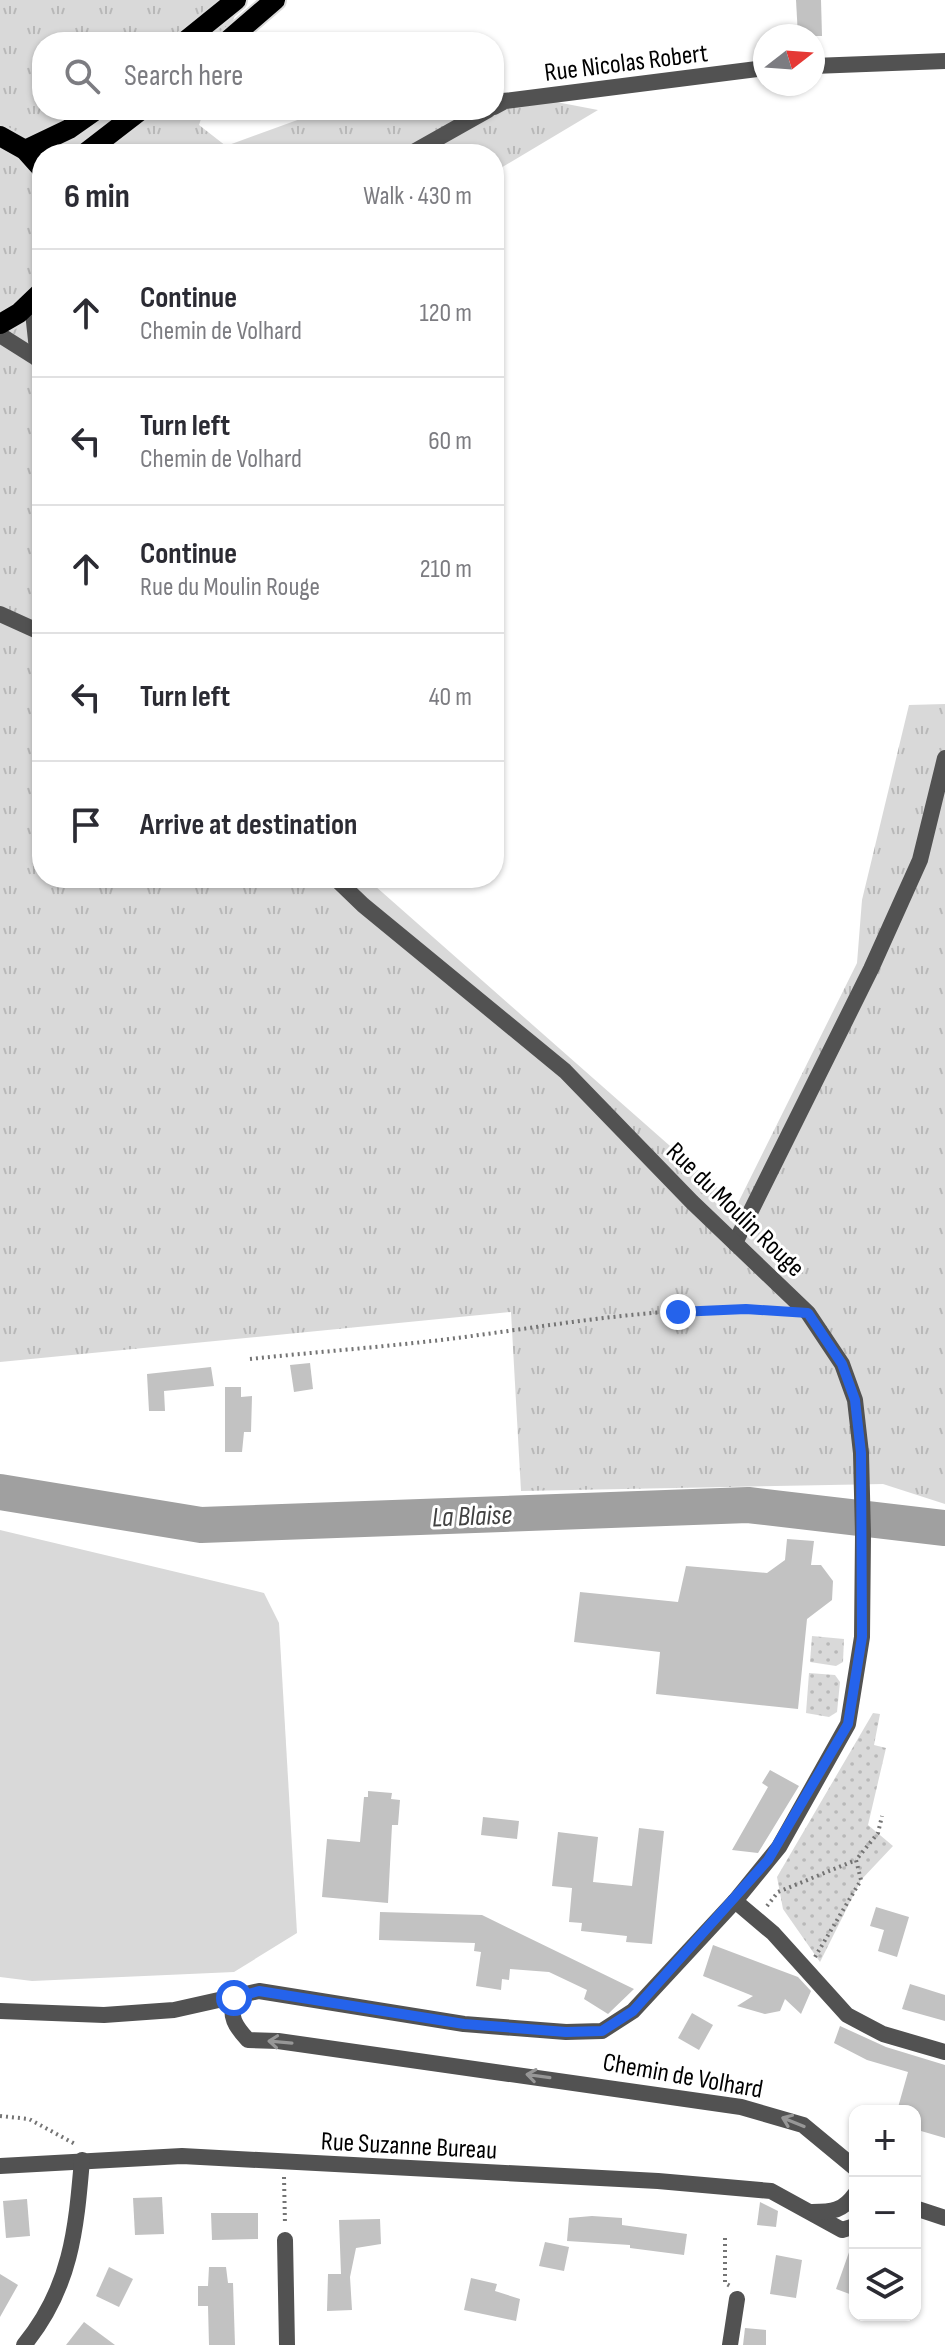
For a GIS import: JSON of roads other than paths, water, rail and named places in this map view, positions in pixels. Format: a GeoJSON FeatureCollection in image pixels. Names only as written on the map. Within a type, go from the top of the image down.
{"type":"FeatureCollection","features":[{"type":"Feature","properties":{"kind":"main road"},"geometry":{"type":"LineString","coordinates":[[196,32],[236,0]]}},
{"type":"Feature","properties":{"kind":"main road"},"geometry":{"type":"LineString","coordinates":[[238,32],[275,0]]}},
{"type":"Feature","properties":{"kind":"main road"},"geometry":{"type":"LineString","coordinates":[[38,144],[82,120]]}},
{"type":"Feature","properties":{"kind":"main road"},"geometry":{"type":"LineString","coordinates":[[97,144],[128,120]]}},
{"type":"Feature","properties":{"kind":"main road"},"geometry":{"type":"LineString","coordinates":[[0,136],[25,150],[32,158]]}},
{"type":"Feature","properties":{"kind":"main road"},"geometry":{"type":"LineString","coordinates":[[25,150],[32,147]]}},
{"type":"Feature","properties":{"kind":"main road"},"geometry":{"type":"LineString","coordinates":[[0,324],[32,301]]}},
{"type":"Feature","properties":{"kind":"street"},"geometry":{"type":"LineString","coordinates":[[825,66],[945,61]]}},
{"type":"Feature","properties":{"kind":"street","name":"Rue Nicolas Robert"},"geometry":{"type":"LineString","coordinates":[[504,102],[753,70]]}},
{"type":"Feature","properties":{"kind":"street"},"geometry":{"type":"LineString","coordinates":[[428,144],[470,120]]}},
{"type":"Feature","properties":{"kind":"street"},"geometry":{"type":"LineString","coordinates":[[0,335],[32,357]]}},
{"type":"Feature","properties":{"kind":"street"},"geometry":{"type":"LineString","coordinates":[[0,614],[32,628]]}},
{"type":"Feature","properties":{"kind":"street"},"geometry":{"type":"LineString","coordinates":[[735,1243],[871,969],[920,860],[945,758]]}},
{"type":"Feature","properties":{"kind":"street","name":"Rue du Moulin Rouge"},"geometry":{"type":"LineString","coordinates":[[345,888],[565,1071],[808,1313],[842,1364],[855,1400],[863,1535],[862,1637],[848,1724],[779,1847],[735,1901]]}},
{"type":"Feature","properties":{"kind":"street"},"geometry":{"type":"LineString","coordinates":[[735,1901],[808,1969],[847,2015],[883,2034],[945,2052]]}},
{"type":"Feature","properties":{"kind":"street","name":"Chemin de Volhard"},"geometry":{"type":"LineString","coordinates":[[0,2011],[104,2015],[174,2010],[259,1991],[464,2024],[566,2032],[602,2031],[633,2011],[735,1901]]}},
{"type":"Feature","properties":{"kind":"street","name":"Chemin de Volhard"},"geometry":{"type":"LineString","coordinates":[[234,1998],[231,2011],[236,2026],[248,2040],[336,2048],[720,2102],[803,2125],[849,2163]]}},
{"type":"Feature","properties":{"kind":"street","name":"Rue Suzanne Bureau"},"geometry":{"type":"LineString","coordinates":[[0,2166],[182,2156],[648,2180],[771,2191],[842,2230],[849,2228]]}},
{"type":"Feature","properties":{"kind":"street"},"geometry":{"type":"LineString","coordinates":[[26,2344],[51,2307],[76,2240],[82,2160]]}},
{"type":"Feature","properties":{"kind":"street"},"geometry":{"type":"LineString","coordinates":[[811,2212],[832,2212],[849,2202]]}},
{"type":"Feature","properties":{"kind":"street"},"geometry":{"type":"LineString","coordinates":[[921,2210],[945,2218]]}},
{"type":"Feature","properties":{"kind":"street"},"geometry":{"type":"LineString","coordinates":[[285,2240],[287,2345]]}},
{"type":"Feature","properties":{"kind":"street"},"geometry":{"type":"LineString","coordinates":[[730,2345],[737,2299]]}},
{"type":"Feature","properties":{"kind":"waterway","name":"La Blaise"},"geometry":{"type":"LineString","coordinates":[[0,1492],[201,1525],[748,1505],[945,1528]]}}]}
